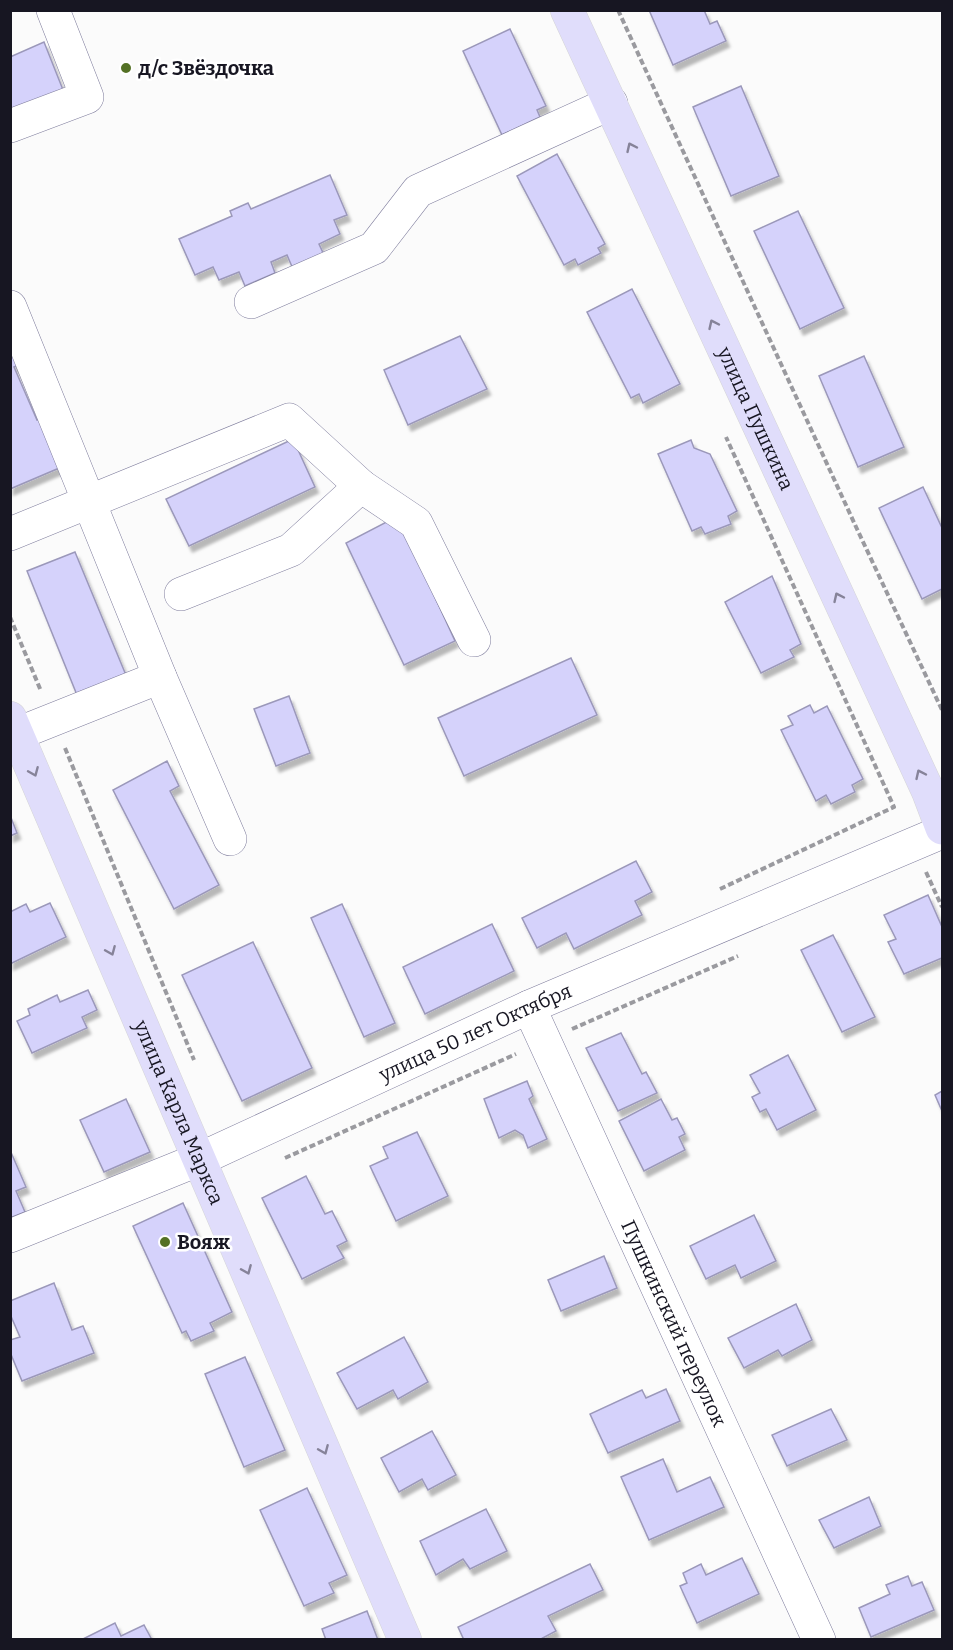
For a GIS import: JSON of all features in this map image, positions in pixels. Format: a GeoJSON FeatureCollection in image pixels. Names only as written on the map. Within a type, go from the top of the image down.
{"type":"FeatureCollection","features":[{"type":"Feature","properties":{"kind":"main road","name":"улица Пушкина"},"geometry":{"type":"LineString","coordinates":[[567,10],[928,791],[942,830]]}},
{"type":"Feature","properties":{"kind":"main road","name":"улица Карла Маркса"},"geometry":{"type":"LineString","coordinates":[[14,726],[405,1640]]}},
{"type":"Feature","properties":{"kind":"street"},"geometry":{"type":"LineString","coordinates":[[10,126],[87,97],[53,10]]}},
{"type":"Feature","properties":{"kind":"street"},"geometry":{"type":"LineString","coordinates":[[251,302],[374,248],[418,191],[611,103]]}},
{"type":"Feature","properties":{"kind":"street"},"geometry":{"type":"LineString","coordinates":[[10,307],[160,677],[230,839]]}},
{"type":"Feature","properties":{"kind":"street"},"geometry":{"type":"LineString","coordinates":[[10,534],[289,420],[361,486],[416,523],[474,640]]}},
{"type":"Feature","properties":{"kind":"street"},"geometry":{"type":"LineString","coordinates":[[181,594],[291,550],[361,486]]}},
{"type":"Feature","properties":{"kind":"street"},"geometry":{"type":"LineString","coordinates":[[14,726],[53,720],[160,677]]}},
{"type":"Feature","properties":{"kind":"street","name":"улица 50 лет Октября"},"geometry":{"type":"LineString","coordinates":[[10,1236],[200,1159],[529,1008],[942,830]]}},
{"type":"Feature","properties":{"kind":"street","name":"Пушкинский переулок"},"geometry":{"type":"LineString","coordinates":[[529,1008],[819,1640]]}},
{"type":"Feature","properties":{"kind":"path"},"geometry":{"type":"LineString","coordinates":[[618,10],[942,710]]}},
{"type":"Feature","properties":{"kind":"path"},"geometry":{"type":"LineString","coordinates":[[712,892],[894,807],[723,430]]}},
{"type":"Feature","properties":{"kind":"path"},"geometry":{"type":"LineString","coordinates":[[10,617],[197,1068]]}},
{"type":"Feature","properties":{"kind":"path"},"geometry":{"type":"LineString","coordinates":[[926,873],[934,870]]}},
{"type":"Feature","properties":{"kind":"path"},"geometry":{"type":"LineString","coordinates":[[283,1159],[741,955]]}},
{"type":"Feature","properties":{"kind":"building"},"geometry":{"type":"Polygon","coordinates":[[[649,10],[704,10],[710,24],[717,21],[726,41],[673,65],[649,10]]]}},
{"type":"Feature","properties":{"kind":"building"},"geometry":{"type":"Polygon","coordinates":[[[510,29],[546,106],[537,110],[540,117],[502,135],[463,51],[510,29]]]}},
{"type":"Feature","properties":{"kind":"building"},"geometry":{"type":"Polygon","coordinates":[[[44,42],[69,105],[10,128],[10,57],[44,42]]]}},
{"type":"Feature","properties":{"kind":"building"},"geometry":{"type":"Polygon","coordinates":[[[741,86],[779,176],[731,196],[693,107],[741,86]]]}},
{"type":"Feature","properties":{"kind":"building"},"geometry":{"type":"Polygon","coordinates":[[[557,154],[605,244],[598,248],[601,253],[578,265],[575,259],[564,265],[517,176],[557,154]]]}},
{"type":"Feature","properties":{"kind":"building"},"geometry":{"type":"Polygon","coordinates":[[[330,175],[347,215],[334,220],[340,234],[319,244],[324,255],[293,269],[287,255],[271,262],[275,273],[245,286],[239,272],[219,280],[213,267],[195,275],[179,239],[232,216],[230,211],[248,203],[251,209],[330,175]]]}},
{"type":"Feature","properties":{"kind":"building"},"geometry":{"type":"Polygon","coordinates":[[[798,211],[844,308],[800,329],[754,231],[798,211]]]}},
{"type":"Feature","properties":{"kind":"building"},"geometry":{"type":"Polygon","coordinates":[[[632,289],[680,384],[643,403],[639,394],[631,398],[587,312],[632,289]]]}},
{"type":"Feature","properties":{"kind":"building"},"geometry":{"type":"Polygon","coordinates":[[[10,332],[24,363],[14,367],[37,420],[43,418],[64,466],[10,489],[10,332]]]}},
{"type":"Feature","properties":{"kind":"building"},"geometry":{"type":"Polygon","coordinates":[[[460,336],[487,389],[408,425],[384,370],[460,336]]]}},
{"type":"Feature","properties":{"kind":"building"},"geometry":{"type":"Polygon","coordinates":[[[864,356],[904,447],[858,467],[819,376],[864,356]]]}},
{"type":"Feature","properties":{"kind":"building"},"geometry":{"type":"Polygon","coordinates":[[[293,439],[315,487],[189,546],[166,499],[293,439]]]}},
{"type":"Feature","properties":{"kind":"building"},"geometry":{"type":"Polygon","coordinates":[[[691,440],[694,448],[710,454],[737,511],[728,516],[731,524],[705,534],[701,527],[692,531],[658,454],[691,440]]]}},
{"type":"Feature","properties":{"kind":"building"},"geometry":{"type":"Polygon","coordinates":[[[923,487],[942,528],[942,589],[922,599],[879,508],[923,487]]]}},
{"type":"Feature","properties":{"kind":"building"},"geometry":{"type":"Polygon","coordinates":[[[398,516],[455,641],[404,665],[346,543],[398,516]]]}},
{"type":"Feature","properties":{"kind":"building"},"geometry":{"type":"Polygon","coordinates":[[[75,552],[128,680],[79,700],[27,571],[75,552]]]}},
{"type":"Feature","properties":{"kind":"building"},"geometry":{"type":"Polygon","coordinates":[[[772,576],[801,644],[790,650],[794,657],[761,673],[725,602],[772,576]]]}},
{"type":"Feature","properties":{"kind":"building"},"geometry":{"type":"Polygon","coordinates":[[[571,658],[597,715],[464,776],[438,718],[571,658]]]}},
{"type":"Feature","properties":{"kind":"building"},"geometry":{"type":"Polygon","coordinates":[[[289,696],[310,753],[276,766],[254,709],[289,696]]]}},
{"type":"Feature","properties":{"kind":"building"},"geometry":{"type":"Polygon","coordinates":[[[810,705],[814,713],[827,706],[863,779],[852,785],[855,792],[831,804],[826,795],[816,801],[781,730],[793,725],[788,716],[810,705]]]}},
{"type":"Feature","properties":{"kind":"building"},"geometry":{"type":"Polygon","coordinates":[[[167,761],[179,786],[170,791],[219,885],[174,909],[113,790],[167,761]]]}},
{"type":"Feature","properties":{"kind":"building"},"geometry":{"type":"Polygon","coordinates":[[[10,815],[17,833],[10,836],[10,815]]]}},
{"type":"Feature","properties":{"kind":"building"},"geometry":{"type":"Polygon","coordinates":[[[636,861],[652,892],[635,901],[642,915],[574,949],[566,933],[537,948],[522,918],[636,861]]]}},
{"type":"Feature","properties":{"kind":"building"},"geometry":{"type":"Polygon","coordinates":[[[928,895],[942,927],[942,958],[904,974],[888,942],[896,939],[884,915],[928,895]]]}},
{"type":"Feature","properties":{"kind":"building"},"geometry":{"type":"Polygon","coordinates":[[[50,903],[66,937],[10,964],[10,912],[26,904],[30,912],[50,903]]]}},
{"type":"Feature","properties":{"kind":"building"},"geometry":{"type":"Polygon","coordinates":[[[342,904],[395,1023],[364,1037],[311,918],[342,904]]]}},
{"type":"Feature","properties":{"kind":"building"},"geometry":{"type":"Polygon","coordinates":[[[492,924],[514,971],[425,1014],[403,967],[492,924]]]}},
{"type":"Feature","properties":{"kind":"building"},"geometry":{"type":"Polygon","coordinates":[[[833,935],[875,1017],[842,1032],[801,950],[833,935]]]}},
{"type":"Feature","properties":{"kind":"building"},"geometry":{"type":"Polygon","coordinates":[[[253,942],[312,1068],[242,1101],[182,975],[253,942]]]}},
{"type":"Feature","properties":{"kind":"building"},"geometry":{"type":"Polygon","coordinates":[[[88,990],[97,1010],[82,1017],[87,1028],[32,1053],[17,1021],[30,1015],[28,1009],[57,995],[60,1002],[88,990]]]}},
{"type":"Feature","properties":{"kind":"building"},"geometry":{"type":"Polygon","coordinates":[[[621,1033],[642,1074],[646,1072],[657,1093],[618,1111],[586,1048],[621,1033]]]}},
{"type":"Feature","properties":{"kind":"building"},"geometry":{"type":"Polygon","coordinates":[[[788,1055],[816,1110],[777,1130],[766,1109],[760,1112],[752,1097],[760,1093],[750,1075],[788,1055]]]}},
{"type":"Feature","properties":{"kind":"building"},"geometry":{"type":"Polygon","coordinates":[[[527,1081],[533,1096],[529,1099],[547,1139],[528,1148],[523,1135],[515,1130],[499,1138],[484,1099],[527,1081]]]}},
{"type":"Feature","properties":{"kind":"building"},"geometry":{"type":"Polygon","coordinates":[[[942,1091],[942,1111],[935,1095],[942,1091]]]}},
{"type":"Feature","properties":{"kind":"building"},"geometry":{"type":"Polygon","coordinates":[[[126,1099],[150,1152],[104,1172],[80,1120],[126,1099]]]}},
{"type":"Feature","properties":{"kind":"building"},"geometry":{"type":"Polygon","coordinates":[[[661,1099],[672,1120],[677,1118],[685,1134],[679,1137],[685,1150],[644,1171],[619,1121],[661,1099]]]}},
{"type":"Feature","properties":{"kind":"building"},"geometry":{"type":"Polygon","coordinates":[[[417,1132],[448,1196],[396,1221],[370,1166],[388,1158],[383,1147],[417,1132]]]}},
{"type":"Feature","properties":{"kind":"building"},"geometry":{"type":"Polygon","coordinates":[[[10,1150],[26,1187],[16,1191],[25,1212],[10,1218],[10,1150]]]}},
{"type":"Feature","properties":{"kind":"building"},"geometry":{"type":"Polygon","coordinates":[[[306,1176],[325,1214],[332,1211],[347,1241],[337,1246],[344,1258],[302,1279],[262,1198],[306,1176]]]}},
{"type":"Feature","properties":{"kind":"building"},"geometry":{"type":"Polygon","coordinates":[[[183,1203],[232,1312],[210,1323],[214,1331],[191,1341],[186,1331],[182,1333],[133,1226],[183,1203]]]}},
{"type":"Feature","properties":{"kind":"building"},"geometry":{"type":"Polygon","coordinates":[[[754,1215],[776,1261],[741,1278],[735,1265],[706,1279],[690,1246],[754,1215]]]}},
{"type":"Feature","properties":{"kind":"building"},"geometry":{"type":"Polygon","coordinates":[[[604,1256],[617,1288],[561,1311],[548,1280],[604,1256]]]}},
{"type":"Feature","properties":{"kind":"building"},"geometry":{"type":"Polygon","coordinates":[[[54,1283],[72,1330],[83,1326],[94,1353],[22,1381],[10,1352],[10,1340],[20,1337],[10,1314],[10,1301],[54,1283]]]}},
{"type":"Feature","properties":{"kind":"building"},"geometry":{"type":"Polygon","coordinates":[[[796,1304],[812,1340],[782,1356],[778,1350],[744,1368],[728,1338],[796,1304]]]}},
{"type":"Feature","properties":{"kind":"building"},"geometry":{"type":"Polygon","coordinates":[[[404,1337],[428,1382],[398,1399],[393,1390],[357,1409],[337,1373],[404,1337]]]}},
{"type":"Feature","properties":{"kind":"building"},"geometry":{"type":"Polygon","coordinates":[[[245,1357],[285,1450],[244,1467],[205,1374],[245,1357]]]}},
{"type":"Feature","properties":{"kind":"building"},"geometry":{"type":"Polygon","coordinates":[[[666,1389],[680,1421],[608,1453],[590,1414],[642,1390],[646,1398],[666,1389]]]}},
{"type":"Feature","properties":{"kind":"building"},"geometry":{"type":"Polygon","coordinates":[[[831,1409],[847,1440],[787,1466],[772,1435],[831,1409]]]}},
{"type":"Feature","properties":{"kind":"building"},"geometry":{"type":"Polygon","coordinates":[[[432,1431],[456,1475],[428,1490],[422,1479],[399,1492],[381,1458],[432,1431]]]}},
{"type":"Feature","properties":{"kind":"building"},"geometry":{"type":"Polygon","coordinates":[[[663,1459],[677,1492],[710,1477],[724,1507],[649,1540],[621,1477],[663,1459]]]}},
{"type":"Feature","properties":{"kind":"building"},"geometry":{"type":"Polygon","coordinates":[[[307,1488],[347,1575],[329,1583],[334,1593],[304,1606],[260,1510],[307,1488]]]}},
{"type":"Feature","properties":{"kind":"building"},"geometry":{"type":"Polygon","coordinates":[[[869,1497],[881,1526],[834,1548],[819,1520],[869,1497]]]}},
{"type":"Feature","properties":{"kind":"building"},"geometry":{"type":"Polygon","coordinates":[[[486,1509],[507,1551],[470,1569],[463,1559],[436,1575],[420,1541],[486,1509]]]}},
{"type":"Feature","properties":{"kind":"building"},"geometry":{"type":"Polygon","coordinates":[[[742,1558],[759,1594],[697,1623],[680,1586],[687,1583],[683,1573],[701,1564],[706,1575],[742,1558]]]}},
{"type":"Feature","properties":{"kind":"building"},"geometry":{"type":"Polygon","coordinates":[[[590,1564],[603,1590],[548,1616],[556,1631],[539,1640],[464,1640],[458,1627],[590,1564]]]}},
{"type":"Feature","properties":{"kind":"building"},"geometry":{"type":"Polygon","coordinates":[[[908,1576],[912,1586],[922,1582],[934,1610],[871,1637],[859,1608],[890,1594],[886,1585],[908,1576]]]}},
{"type":"Feature","properties":{"kind":"building"},"geometry":{"type":"Polygon","coordinates":[[[367,1611],[378,1640],[326,1640],[322,1629],[367,1611]]]}},
{"type":"Feature","properties":{"kind":"building"},"geometry":{"type":"Polygon","coordinates":[[[115,1623],[121,1636],[144,1625],[152,1640],[81,1640],[115,1623]]]}},
{"type":"Feature","properties":{"kind":"place","name":"д/с Звёздочка"},"geometry":{"type":"Point","coordinates":[126,68]}},
{"type":"Feature","properties":{"kind":"place","name":"Вояж"},"geometry":{"type":"Point","coordinates":[165,1242]}}]}
